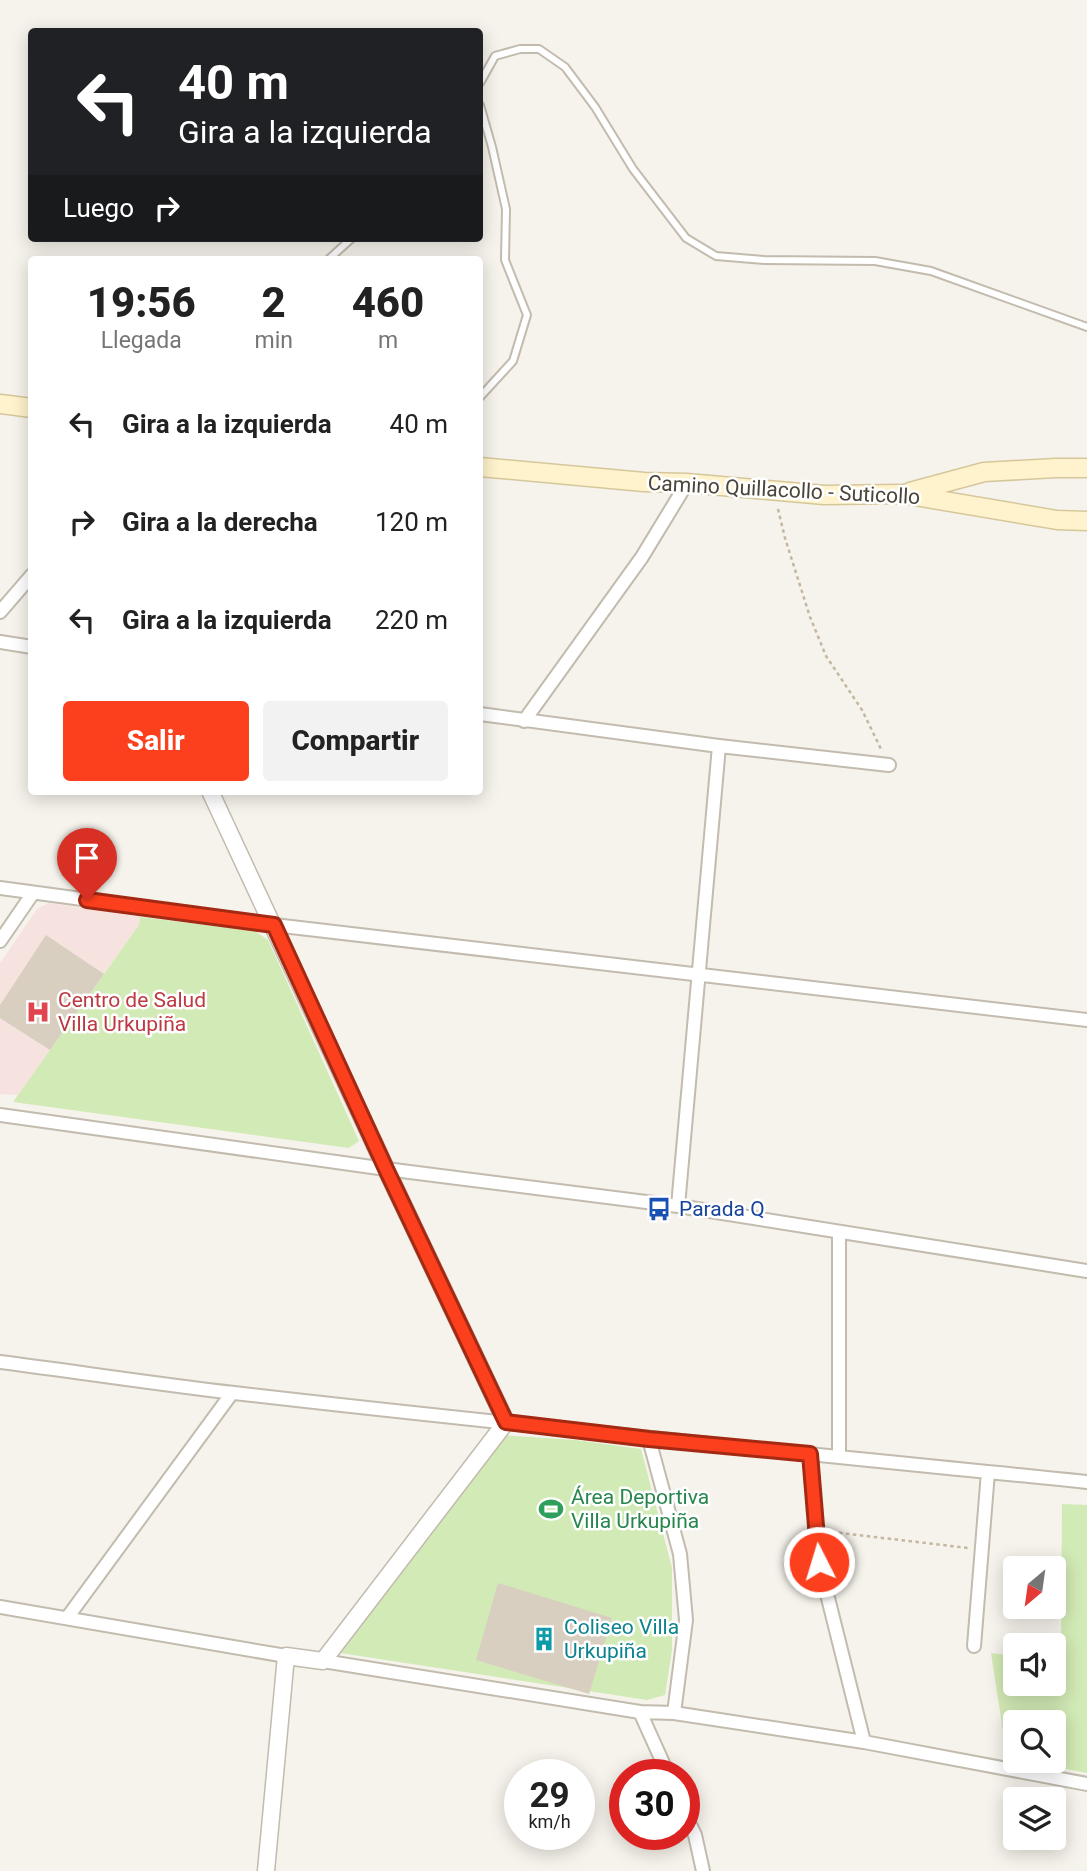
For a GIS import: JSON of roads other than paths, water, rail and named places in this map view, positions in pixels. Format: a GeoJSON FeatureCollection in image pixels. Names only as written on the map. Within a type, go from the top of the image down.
{"type":"FeatureCollection","features":[{"type":"Feature","properties":{"kind":"main road"},"geometry":{"type":"LineString","coordinates":[[0,404],[28,408]]}},
{"type":"Feature","properties":{"kind":"main road","name":"Camino Quillacollo - Suticollo"},"geometry":{"type":"LineString","coordinates":[[483,467],[824,495],[904,494],[1058,520],[1087,521]]}},
{"type":"Feature","properties":{"kind":"main road"},"geometry":{"type":"LineString","coordinates":[[904,494],[984,472],[1087,468]]}},
{"type":"Feature","properties":{"kind":"street"},"geometry":{"type":"LineString","coordinates":[[524,721],[642,558],[687,483]]}},
{"type":"Feature","properties":{"kind":"street"},"geometry":{"type":"LineString","coordinates":[[0,612],[28,580]]}},
{"type":"Feature","properties":{"kind":"street"},"geometry":{"type":"LineString","coordinates":[[0,642],[28,647]]}},
{"type":"Feature","properties":{"kind":"street"},"geometry":{"type":"LineString","coordinates":[[483,714],[888,765]]}},
{"type":"Feature","properties":{"kind":"street"},"geometry":{"type":"LineString","coordinates":[[678,1206],[719,746]]}},
{"type":"Feature","properties":{"kind":"street"},"geometry":{"type":"LineString","coordinates":[[212,795],[506,1422]]}},
{"type":"Feature","properties":{"kind":"street"},"geometry":{"type":"LineString","coordinates":[[0,888],[274,925],[1087,1020]]}},
{"type":"Feature","properties":{"kind":"street"},"geometry":{"type":"LineString","coordinates":[[0,941],[33,893]]}},
{"type":"Feature","properties":{"kind":"street"},"geometry":{"type":"LineString","coordinates":[[0,1115],[386,1169],[678,1206],[1087,1271]]}},
{"type":"Feature","properties":{"kind":"street"},"geometry":{"type":"LineString","coordinates":[[839,1233],[839,1456]]}},
{"type":"Feature","properties":{"kind":"street"},"geometry":{"type":"LineString","coordinates":[[0,1362],[232,1393],[649,1439],[1087,1482]]}},
{"type":"Feature","properties":{"kind":"street"},"geometry":{"type":"LineString","coordinates":[[67,1618],[232,1393]]}},
{"type":"Feature","properties":{"kind":"street"},"geometry":{"type":"LineString","coordinates":[[323,1661],[506,1422]]}},
{"type":"Feature","properties":{"kind":"street"},"geometry":{"type":"LineString","coordinates":[[649,1439],[680,1554],[686,1620],[674,1713]]}},
{"type":"Feature","properties":{"kind":"street"},"geometry":{"type":"LineString","coordinates":[[810,1454],[819,1562],[863,1742]]}},
{"type":"Feature","properties":{"kind":"street"},"geometry":{"type":"LineString","coordinates":[[974,1646],[988,1472]]}},
{"type":"Feature","properties":{"kind":"street"},"geometry":{"type":"LineString","coordinates":[[0,1607],[640,1712],[674,1713],[863,1742],[1087,1784]]}},
{"type":"Feature","properties":{"kind":"street"},"geometry":{"type":"LineString","coordinates":[[266,1871],[286,1656]]}},
{"type":"Feature","properties":{"kind":"street"},"geometry":{"type":"LineString","coordinates":[[640,1712],[661,1759]]}},
{"type":"Feature","properties":{"kind":"street"},"geometry":{"type":"LineString","coordinates":[[698,1850],[702,1871]]}},
{"type":"Feature","properties":{"kind":"lane"},"geometry":{"type":"LineString","coordinates":[[483,78],[495,56],[520,49],[539,49],[565,67],[595,107],[632,169],[686,238],[716,256],[764,260],[875,261],[931,271],[1087,327]]}},
{"type":"Feature","properties":{"kind":"lane"},"geometry":{"type":"LineString","coordinates":[[483,115],[506,209],[505,260],[527,315],[513,360],[483,394]]}},
{"type":"Feature","properties":{"kind":"lane"},"geometry":{"type":"LineString","coordinates":[[332,256],[348,242]]}},
{"type":"Feature","properties":{"kind":"place","name":"Centro de Salud Villa Urkupiña"},"geometry":{"type":"Point","coordinates":[38,1012]}},
{"type":"Feature","properties":{"kind":"place","name":"Parada Q"},"geometry":{"type":"Point","coordinates":[659,1209]}},
{"type":"Feature","properties":{"kind":"place","name":"Área Deportiva Villa Urkupiña"},"geometry":{"type":"Point","coordinates":[551,1509]}},
{"type":"Feature","properties":{"kind":"place","name":"Coliseo Villa Urkupiña"},"geometry":{"type":"Point","coordinates":[544,1639]}}]}
